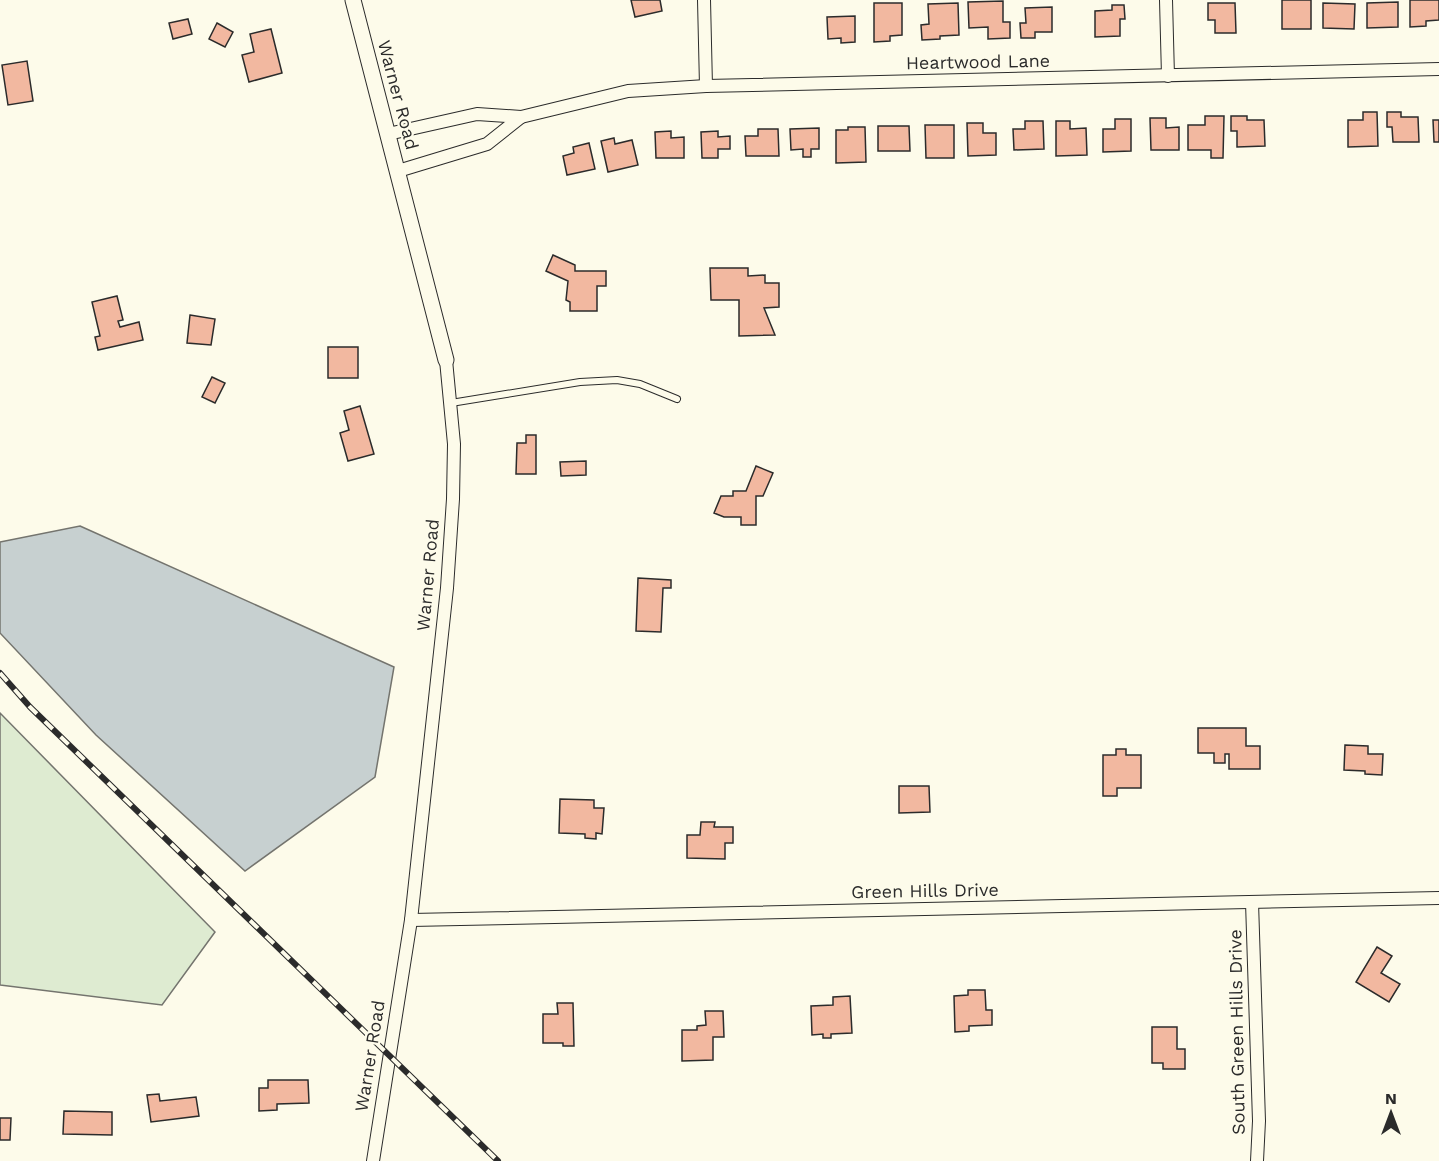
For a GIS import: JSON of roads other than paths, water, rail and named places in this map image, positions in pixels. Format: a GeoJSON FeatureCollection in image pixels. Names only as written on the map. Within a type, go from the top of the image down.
{"type":"FeatureCollection","features":[{"type":"Feature","properties":{"kind":"street","name":"Warner Road"},"geometry":{"type":"LineString","coordinates":[[353,0],[446,360],[454,444],[447,588],[411,920],[373,1161]]}},
{"type":"Feature","properties":{"kind":"street"},"geometry":{"type":"LineString","coordinates":[[705,0],[706,86]]}},
{"type":"Feature","properties":{"kind":"street"},"geometry":{"type":"LineString","coordinates":[[1166,0],[1168,76]]}},
{"type":"Feature","properties":{"kind":"street","name":"Heartwood Lane"},"geometry":{"type":"LineString","coordinates":[[388,134],[477,114],[521,117],[628,92],[706,86],[1439,69]]}},
{"type":"Feature","properties":{"kind":"street","name":"Heartwood Lane"},"geometry":{"type":"LineString","coordinates":[[398,171],[487,144],[521,117]]}},
{"type":"Feature","properties":{"kind":"street","name":"Green Hills Drive"},"geometry":{"type":"LineString","coordinates":[[411,920],[1439,898]]}},
{"type":"Feature","properties":{"kind":"street","name":"South Green Hills Drive"},"geometry":{"type":"LineString","coordinates":[[1252,902],[1259,1121],[1257,1161]]}},
{"type":"Feature","properties":{"kind":"lane"},"geometry":{"type":"LineString","coordinates":[[451,403],[580,382],[617,380],[640,384],[677,399]]}},
{"type":"Feature","properties":{"kind":"railway"},"geometry":{"type":"LineString","coordinates":[[0,673],[30,707],[498,1161]]}}]}
